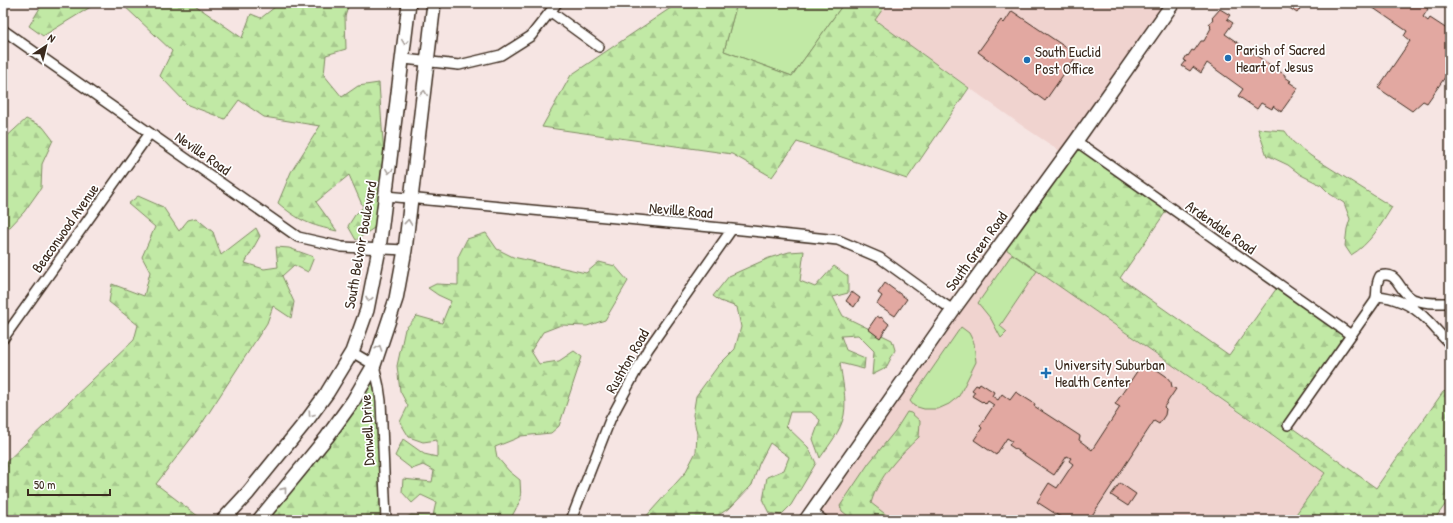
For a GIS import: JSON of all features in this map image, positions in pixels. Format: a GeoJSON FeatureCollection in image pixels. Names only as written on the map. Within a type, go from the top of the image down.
{"type":"FeatureCollection","features":[{"type":"Feature","properties":{"kind":"street","name":"South Belvoir Boulevard"},"geometry":{"type":"LineString","coordinates":[[223,520],[248,493],[308,419],[327,393],[352,352],[367,310],[379,249],[404,59],[409,3]]}},
{"type":"Feature","properties":{"kind":"street"},"geometry":{"type":"LineString","coordinates":[[259,520],[327,436],[352,401],[374,365],[396,299],[405,250],[434,3]]}},
{"type":"Feature","properties":{"kind":"street"},"geometry":{"type":"LineString","coordinates":[[404,59],[459,65],[501,55],[531,36],[557,3]]}},
{"type":"Feature","properties":{"kind":"street","name":"South Green Road"},"geometry":{"type":"LineString","coordinates":[[809,516],[953,310],[1076,141],[1173,3]]}},
{"type":"Feature","properties":{"kind":"street"},"geometry":{"type":"LineString","coordinates":[[551,12],[599,47]]}},
{"type":"Feature","properties":{"kind":"street","name":"Neville Road"},"geometry":{"type":"LineString","coordinates":[[3,30],[298,237],[342,247],[405,250]]}},
{"type":"Feature","properties":{"kind":"street","name":"Beaconwood Avenue"},"geometry":{"type":"LineString","coordinates":[[3,339],[150,133]]}},
{"type":"Feature","properties":{"kind":"street","name":"Ardendale Road"},"geometry":{"type":"LineString","coordinates":[[1076,141],[1351,335]]}},
{"type":"Feature","properties":{"kind":"street","name":"Neville Road"},"geometry":{"type":"LineString","coordinates":[[386,196],[838,240],[880,258],[953,310]]}},
{"type":"Feature","properties":{"kind":"street","name":"Rushton Road"},"geometry":{"type":"LineString","coordinates":[[571,520],[610,420],[648,349],[732,229]]}},
{"type":"Feature","properties":{"kind":"street"},"geometry":{"type":"LineString","coordinates":[[1288,425],[1375,301],[1377,296],[1376,283],[1380,276],[1386,274],[1392,276],[1397,281],[1401,290],[1412,299],[1424,302],[1450,304]]}},
{"type":"Feature","properties":{"kind":"street"},"geometry":{"type":"LineString","coordinates":[[1377,296],[1402,302],[1413,308],[1424,316],[1450,344]]}},
{"type":"Feature","properties":{"kind":"street"},"geometry":{"type":"LineString","coordinates":[[352,352],[374,365]]}},
{"type":"Feature","properties":{"kind":"street","name":"Donwell Drive"},"geometry":{"type":"LineString","coordinates":[[374,365],[381,401],[386,520]]}},
{"type":"Feature","properties":{"kind":"street"},"geometry":{"type":"LineString","coordinates":[[809,516],[823,520]]}},
{"type":"Feature","properties":{"kind":"shaded area"},"geometry":{"type":"Polygon","coordinates":[[[848,3],[1172,3],[1066,155],[1024,127],[875,20],[848,3]]]}},
{"type":"Feature","properties":{"kind":"shaded area","name":"University Suburban Health Center"},"geometry":{"type":"Polygon","coordinates":[[[1000,245],[1325,473],[1292,520],[823,520],[812,512],[1000,245]]]}},
{"type":"Feature","properties":{"kind":"green space"},"geometry":{"type":"Polygon","coordinates":[[[43,3],[97,3],[43,36],[29,26],[43,3]]]}},
{"type":"Feature","properties":{"kind":"green space"},"geometry":{"type":"Polygon","coordinates":[[[121,3],[192,3],[242,38],[251,14],[261,18],[280,3],[349,3],[345,17],[346,49],[326,55],[324,75],[342,97],[358,86],[379,83],[384,157],[377,208],[377,226],[356,240],[348,226],[355,215],[363,207],[349,175],[316,202],[337,231],[305,222],[278,203],[291,172],[320,126],[264,117],[239,100],[225,119],[188,105],[160,76],[172,51],[121,3]]]}},
{"type":"Feature","properties":{"kind":"green space"},"geometry":{"type":"Polygon","coordinates":[[[678,3],[737,3],[724,51],[792,76],[844,3],[851,5],[853,3],[887,3],[875,20],[969,88],[907,179],[797,142],[772,177],[732,154],[542,127],[571,75],[678,3]]]}},
{"type":"Feature","properties":{"kind":"green space"},"geometry":{"type":"Polygon","coordinates":[[[737,3],[844,3],[792,76],[724,51],[737,3]]]}},
{"type":"Feature","properties":{"kind":"green space"},"geometry":{"type":"Polygon","coordinates":[[[26,119],[43,127],[53,140],[42,164],[41,188],[24,212],[10,227],[3,228],[3,140],[26,119]]]}},
{"type":"Feature","properties":{"kind":"green space"},"geometry":{"type":"Polygon","coordinates":[[[1258,129],[1285,131],[1293,142],[1311,156],[1392,207],[1379,227],[1363,246],[1351,255],[1345,246],[1350,219],[1344,203],[1330,194],[1321,185],[1301,175],[1288,165],[1267,156],[1258,129]]]}},
{"type":"Feature","properties":{"kind":"green space"},"geometry":{"type":"Polygon","coordinates":[[[1076,141],[1169,207],[1120,278],[1229,355],[1279,285],[1351,335],[1288,425],[1376,488],[1443,392],[1450,390],[1450,498],[1434,520],[1292,520],[1325,473],[1000,245],[1076,141]]]}},
{"type":"Feature","properties":{"kind":"green space"},"geometry":{"type":"Polygon","coordinates":[[[138,196],[163,207],[179,231],[188,220],[196,218],[213,232],[221,255],[256,228],[260,236],[245,263],[264,269],[278,267],[276,247],[289,248],[314,257],[308,272],[294,265],[282,276],[294,302],[291,318],[273,306],[267,323],[199,428],[156,484],[203,520],[126,520],[123,518],[121,520],[3,520],[3,465],[134,340],[138,325],[109,302],[112,284],[144,296],[150,272],[142,257],[155,227],[128,204],[138,196]]]}},
{"type":"Feature","properties":{"kind":"green space"},"geometry":{"type":"Polygon","coordinates":[[[486,233],[497,249],[513,257],[586,273],[599,262],[615,266],[628,281],[605,320],[587,326],[561,325],[543,332],[531,351],[539,364],[559,361],[574,351],[582,357],[559,426],[551,433],[521,436],[495,447],[497,457],[509,471],[520,480],[521,499],[510,520],[402,520],[411,515],[433,516],[436,502],[421,495],[412,503],[402,492],[403,479],[432,482],[434,471],[423,465],[412,469],[395,456],[403,439],[424,454],[437,457],[437,440],[423,442],[409,437],[400,422],[408,406],[400,391],[397,366],[405,329],[417,316],[442,323],[451,301],[428,288],[436,284],[458,285],[458,257],[467,239],[486,233]]]}},
{"type":"Feature","properties":{"kind":"green space"},"geometry":{"type":"Polygon","coordinates":[[[804,251],[800,281],[815,287],[834,266],[848,276],[848,293],[833,297],[843,316],[892,340],[895,350],[886,368],[872,375],[874,351],[858,335],[841,336],[846,350],[865,358],[864,369],[840,363],[845,396],[844,415],[831,443],[820,458],[813,439],[820,420],[811,412],[790,412],[786,426],[808,447],[816,463],[791,505],[781,515],[769,513],[763,501],[767,477],[784,470],[789,457],[770,443],[759,464],[752,485],[731,507],[711,520],[643,520],[685,473],[696,452],[697,434],[693,415],[696,396],[718,366],[735,349],[741,327],[737,307],[720,301],[713,296],[729,276],[769,258],[789,252],[804,251]]]}},
{"type":"Feature","properties":{"kind":"green space"},"geometry":{"type":"Polygon","coordinates":[[[1012,254],[1037,271],[1000,326],[1007,332],[1001,338],[991,319],[978,303],[1012,254]]]}},
{"type":"Feature","properties":{"kind":"green space"},"geometry":{"type":"Polygon","coordinates":[[[961,327],[969,333],[974,343],[976,362],[959,396],[949,404],[938,409],[924,409],[914,406],[910,401],[961,327]]]}},
{"type":"Feature","properties":{"kind":"green space"},"geometry":{"type":"Polygon","coordinates":[[[374,365],[379,387],[386,520],[259,520],[374,365]]]}},
{"type":"Feature","properties":{"kind":"green space"},"geometry":{"type":"Polygon","coordinates":[[[907,412],[911,413],[920,421],[919,437],[897,459],[884,475],[871,503],[893,520],[853,520],[842,511],[840,506],[869,463],[895,431],[907,412]]]}},
{"type":"Feature","properties":{"kind":"building"},"geometry":{"type":"Polygon","coordinates":[[[1282,3],[1304,3],[1297,13],[1282,3]]]}},
{"type":"Feature","properties":{"kind":"building"},"geometry":{"type":"Polygon","coordinates":[[[1366,3],[1420,3],[1428,9],[1423,17],[1428,21],[1430,18],[1450,31],[1450,70],[1427,103],[1423,101],[1412,111],[1378,88],[1410,41],[1404,36],[1407,31],[1366,3]]]}},
{"type":"Feature","properties":{"kind":"building"},"geometry":{"type":"Polygon","coordinates":[[[1220,9],[1230,15],[1227,19],[1233,23],[1225,34],[1285,75],[1285,77],[1291,81],[1289,82],[1298,88],[1281,112],[1273,106],[1272,109],[1261,103],[1257,109],[1238,96],[1243,89],[1207,63],[1201,73],[1193,67],[1190,71],[1182,66],[1186,61],[1184,60],[1187,55],[1188,56],[1192,50],[1194,51],[1201,41],[1204,41],[1211,28],[1209,24],[1213,19],[1212,18],[1220,9]]]}},
{"type":"Feature","properties":{"kind":"building"},"geometry":{"type":"Polygon","coordinates":[[[1012,11],[1077,55],[1045,101],[978,52],[1001,20],[1004,23],[1012,11]]]}},
{"type":"Feature","properties":{"kind":"building"},"geometry":{"type":"Polygon","coordinates":[[[885,283],[907,299],[895,316],[877,304],[882,296],[878,293],[885,283]]]}},
{"type":"Feature","properties":{"kind":"building"},"geometry":{"type":"Polygon","coordinates":[[[852,292],[860,298],[854,307],[846,301],[852,292]]]}},
{"type":"Feature","properties":{"kind":"building"},"geometry":{"type":"Polygon","coordinates":[[[877,316],[880,318],[881,317],[889,324],[880,338],[868,329],[877,316]]]}},
{"type":"Feature","properties":{"kind":"building"},"geometry":{"type":"Polygon","coordinates":[[[1144,361],[1166,376],[1171,382],[1172,387],[1176,389],[1164,407],[1166,409],[1165,415],[1159,424],[1154,421],[1089,520],[1065,520],[1037,502],[1049,483],[1057,488],[1073,464],[1069,461],[1071,458],[1067,456],[1054,475],[1009,445],[1012,441],[1007,438],[996,455],[974,440],[982,428],[980,426],[994,405],[988,401],[986,404],[972,396],[975,392],[972,390],[980,383],[994,392],[992,396],[998,400],[1002,394],[1010,400],[1016,392],[1035,404],[1034,406],[1080,436],[1079,440],[1092,450],[1120,407],[1115,404],[1144,361]]]}},
{"type":"Feature","properties":{"kind":"building"},"geometry":{"type":"Polygon","coordinates":[[[1120,483],[1136,494],[1128,506],[1111,495],[1120,483]]]}},
{"type":"Feature","properties":{"kind":"place","name":"Parish of Sacred Heart of Jesus"},"geometry":{"type":"Point","coordinates":[1228,58]}},
{"type":"Feature","properties":{"kind":"place","name":"South Euclid Post Office"},"geometry":{"type":"Point","coordinates":[1027,60]}},
{"type":"Feature","properties":{"kind":"place","name":"University Suburban Health Center"},"geometry":{"type":"Point","coordinates":[1046,373]}}]}
